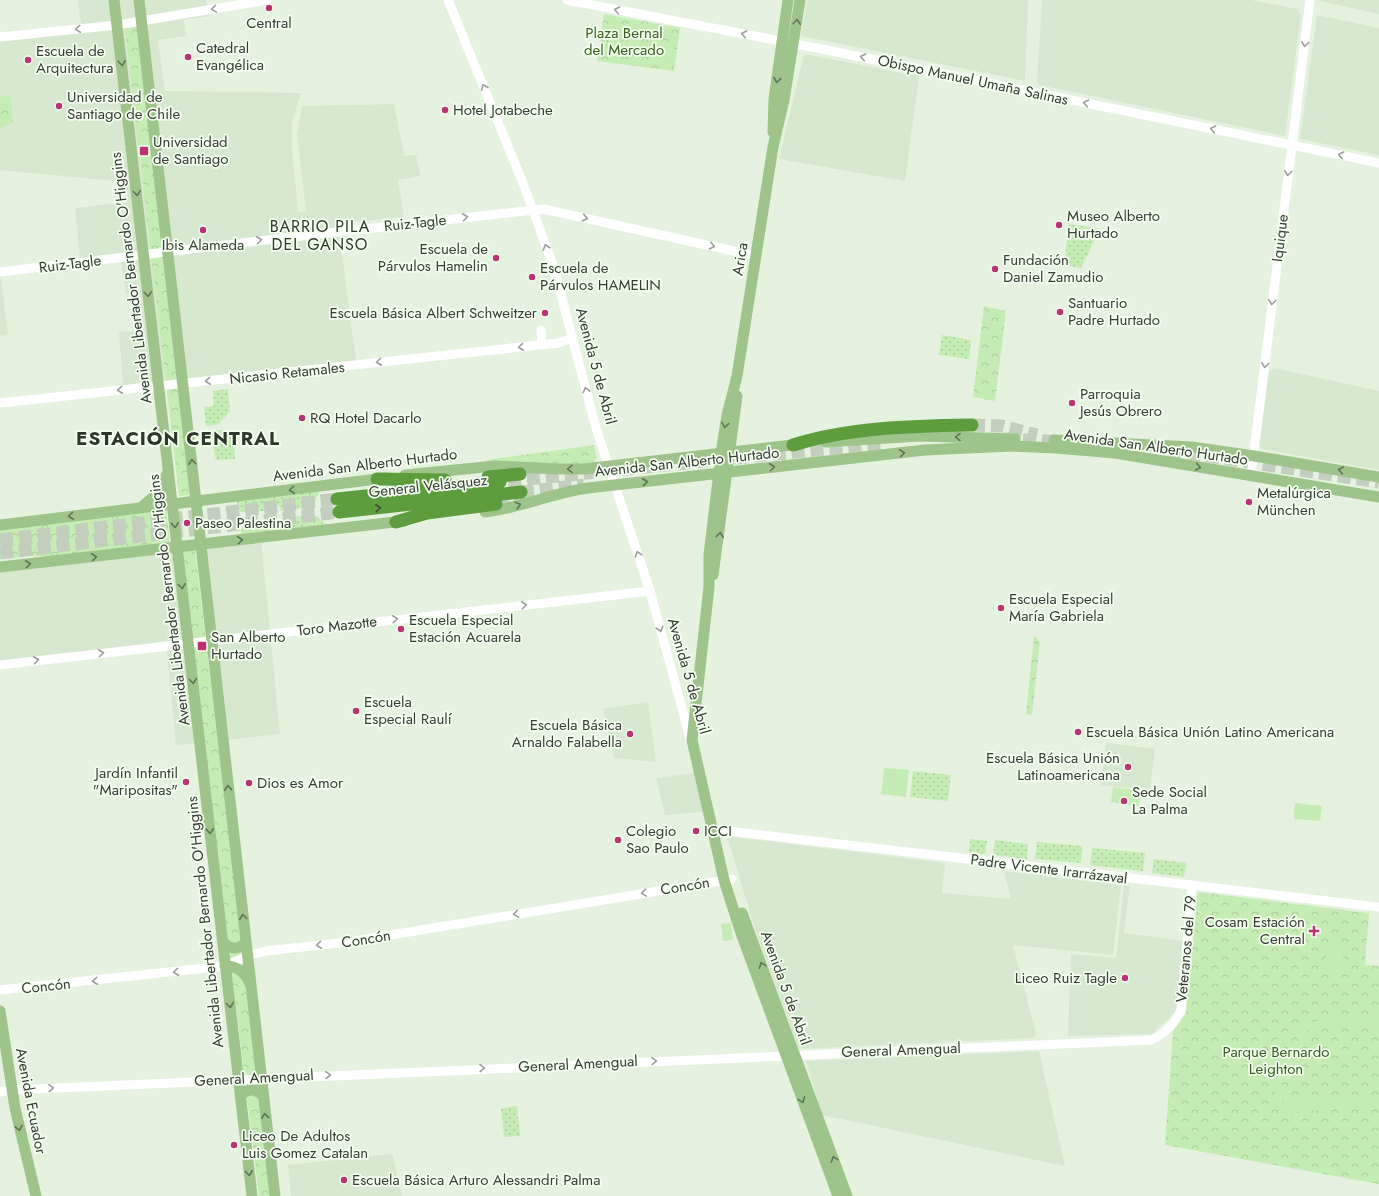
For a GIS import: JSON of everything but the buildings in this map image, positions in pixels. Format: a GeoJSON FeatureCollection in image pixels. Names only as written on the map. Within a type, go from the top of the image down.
{"type":"FeatureCollection","features":[{"type":"Feature","properties":{"kind":"highway"},"geometry":{"type":"LineString","coordinates":[[794,445],[822,437],[897,428],[972,425]]}},
{"type":"Feature","properties":{"kind":"highway"},"geometry":{"type":"LineString","coordinates":[[377,479],[446,480],[520,474]]}},
{"type":"Feature","properties":{"kind":"highway","name":"General Velásquez"},"geometry":{"type":"LineString","coordinates":[[337,499],[500,482]]}},
{"type":"Feature","properties":{"kind":"highway","name":"General Velásquez"},"geometry":{"type":"LineString","coordinates":[[339,512],[522,492]]}},
{"type":"Feature","properties":{"kind":"highway"},"geometry":{"type":"LineString","coordinates":[[396,522],[426,512],[496,504]]}},
{"type":"Feature","properties":{"kind":"main road","name":"Avenida Libertador Bernardo O'Higgins"},"geometry":{"type":"LineString","coordinates":[[114,0],[252,1196]]}},
{"type":"Feature","properties":{"kind":"main road"},"geometry":{"type":"LineString","coordinates":[[139,0],[275,1196]]}},
{"type":"Feature","properties":{"kind":"main road","name":"Arica"},"geometry":{"type":"LineString","coordinates":[[788,0],[788,42]]}},
{"type":"Feature","properties":{"kind":"main road","name":"Arica"},"geometry":{"type":"LineString","coordinates":[[695,719],[709,587],[715,565],[726,453],[727,416],[737,376],[773,147],[774,99],[800,0]]}},
{"type":"Feature","properties":{"kind":"main road","name":"Avenida San Alberto Hurtado"},"geometry":{"type":"LineString","coordinates":[[0,525],[486,466],[514,466],[568,470],[794,445],[876,438],[949,437],[1138,443],[1254,456],[1379,477]]}},
{"type":"Feature","properties":{"kind":"main road","name":"Avenida San Alberto Hurtado"},"geometry":{"type":"LineString","coordinates":[[0,567],[497,510],[560,493],[616,485],[925,450],[1012,446],[1064,448],[1115,453],[1379,497]]}},
{"type":"Feature","properties":{"kind":"main road"},"geometry":{"type":"LineString","coordinates":[[138,509],[151,501],[158,493],[165,482],[169,470]]}},
{"type":"Feature","properties":{"kind":"main road","name":"Avenida 5 de Abril"},"geometry":{"type":"LineString","coordinates":[[695,719],[692,733],[693,747],[747,952],[847,1196]]}},
{"type":"Feature","properties":{"kind":"main road","name":"Avenida 5 de Abril"},"geometry":{"type":"LineString","coordinates":[[695,719],[700,752],[719,830],[728,879]]}},
{"type":"Feature","properties":{"kind":"main road"},"geometry":{"type":"LineString","coordinates":[[223,942],[229,947],[235,948],[240,947],[246,942]]}},
{"type":"Feature","properties":{"kind":"main road"},"geometry":{"type":"LineString","coordinates":[[225,966],[232,967],[242,972],[250,984]]}},
{"type":"Feature","properties":{"kind":"main road","name":"Avenida Ecuador"},"geometry":{"type":"LineString","coordinates":[[0,1011],[12,1090],[36,1196]]}},
{"type":"Feature","properties":{"kind":"main road","name":"Avenida 5 de Abril"},"geometry":{"type":"LineString","coordinates":[[790,1055],[838,1196]]}},
{"type":"Feature","properties":{"kind":"main road"},"geometry":{"type":"LineString","coordinates":[[240,1096],[251,1089],[258,1091],[263,1096]]}},
{"type":"Feature","properties":{"kind":"street"},"geometry":{"type":"LineString","coordinates":[[0,37],[117,25],[267,0]]}},
{"type":"Feature","properties":{"kind":"street","name":"Avenida 5 de Abril"},"geometry":{"type":"LineString","coordinates":[[448,0],[533,209],[554,268],[590,407],[650,591],[693,747]]}},
{"type":"Feature","properties":{"kind":"street","name":"Obispo Manuel Umaña Salinas"},"geometry":{"type":"LineString","coordinates":[[567,0],[788,42],[1379,163]]}},
{"type":"Feature","properties":{"kind":"street","name":"Iquique"},"geometry":{"type":"LineString","coordinates":[[1251,476],[1310,0]]}},
{"type":"Feature","properties":{"kind":"street","name":"Ruiz-Tagle"},"geometry":{"type":"LineString","coordinates":[[0,272],[533,209],[549,210],[756,256]]}},
{"type":"Feature","properties":{"kind":"street"},"geometry":{"type":"LineString","coordinates":[[541,330],[542,344]]}},
{"type":"Feature","properties":{"kind":"street","name":"Nicasio Retamales"},"geometry":{"type":"LineString","coordinates":[[0,404],[558,343],[573,338]]}},
{"type":"Feature","properties":{"kind":"street","name":"Toro Mazotte"},"geometry":{"type":"LineString","coordinates":[[0,664],[650,591]]}},
{"type":"Feature","properties":{"kind":"street","name":"Padre Vicente Irarrázaval"},"geometry":{"type":"LineString","coordinates":[[719,830],[1379,907]]}},
{"type":"Feature","properties":{"kind":"street","name":"Concón"},"geometry":{"type":"LineString","coordinates":[[0,990],[225,966],[248,956],[266,952],[354,941],[728,879]]}},
{"type":"Feature","properties":{"kind":"street","name":"Veteranos del 79"},"geometry":{"type":"LineString","coordinates":[[1144,1040],[1157,1037],[1175,1020],[1181,1009],[1192,885]]}},
{"type":"Feature","properties":{"kind":"street","name":"General Amengual"},"geometry":{"type":"LineString","coordinates":[[0,1092],[12,1090],[238,1079],[1144,1040]]}},
{"type":"Feature","properties":{"kind":"shaded area"},"geometry":{"type":"Polygon","coordinates":[[[78,0],[206,0],[209,16],[184,20],[186,36],[158,40],[165,91],[301,93],[292,122],[292,147],[298,212],[306,211],[297,135],[302,106],[394,104],[404,156],[416,155],[420,176],[398,180],[404,217],[338,223],[356,361],[123,385],[119,332],[143,330],[139,292],[126,294],[120,254],[80,259],[75,208],[128,202],[126,182],[0,170],[0,42],[82,32],[78,0]]]}},
{"type":"Feature","properties":{"kind":"shaded area"},"geometry":{"type":"Polygon","coordinates":[[[807,0],[1028,0],[1025,81],[801,36],[807,0]]]}},
{"type":"Feature","properties":{"kind":"shaded area"},"geometry":{"type":"Polygon","coordinates":[[[1042,0],[1251,0],[1298,9],[1301,15],[1285,136],[1039,85],[1037,81],[1042,0]]]}},
{"type":"Feature","properties":{"kind":"shaded area"},"geometry":{"type":"Polygon","coordinates":[[[1315,0],[1379,0],[1379,14],[1315,0]]]}},
{"type":"Feature","properties":{"kind":"shaded area"},"geometry":{"type":"Polygon","coordinates":[[[1317,15],[1379,28],[1379,155],[1300,139],[1317,15]]]}},
{"type":"Feature","properties":{"kind":"shaded area"},"geometry":{"type":"Polygon","coordinates":[[[804,54],[919,76],[905,181],[779,159],[804,54]]]}},
{"type":"Feature","properties":{"kind":"shaded area"},"geometry":{"type":"Polygon","coordinates":[[[1,277],[8,335],[0,336],[0,278],[1,277]]]}},
{"type":"Feature","properties":{"kind":"shaded area"},"geometry":{"type":"Polygon","coordinates":[[[1274,368],[1379,391],[1379,470],[1262,449],[1259,445],[1269,372],[1274,368]]]}},
{"type":"Feature","properties":{"kind":"shaded area"},"geometry":{"type":"Polygon","coordinates":[[[261,539],[280,734],[228,740],[207,546],[261,539]]]}},
{"type":"Feature","properties":{"kind":"shaded area"},"geometry":{"type":"Polygon","coordinates":[[[174,550],[195,743],[176,745],[166,643],[0,664],[0,571],[174,550]]]}},
{"type":"Feature","properties":{"kind":"shaded area","name":"Escuela Básica Arnaldo Falabella"},"geometry":{"type":"Polygon","coordinates":[[[648,702],[656,762],[614,758],[603,709],[648,702]]]}},
{"type":"Feature","properties":{"kind":"shaded area","name":"Escuela Básica Unión Latinoamericana"},"geometry":{"type":"Polygon","coordinates":[[[1106,743],[1155,749],[1150,790],[1101,785],[1106,743]]]}},
{"type":"Feature","properties":{"kind":"shaded area"},"geometry":{"type":"Polygon","coordinates":[[[696,773],[704,812],[665,815],[656,778],[696,773]]]}},
{"type":"Feature","properties":{"kind":"shaded area"},"geometry":{"type":"Polygon","coordinates":[[[727,836],[945,863],[942,893],[1011,899],[1004,871],[1121,885],[1113,955],[1013,945],[1036,1034],[1033,1038],[799,1049],[755,929],[727,836]]]}},
{"type":"Feature","properties":{"kind":"shaded area","name":"Liceo Ruiz Tagle"},"geometry":{"type":"Polygon","coordinates":[[[1124,885],[1130,886],[1124,933],[1183,941],[1178,1006],[1175,1012],[1152,1034],[1068,1036],[1071,954],[1116,958],[1124,885]]]}},
{"type":"Feature","properties":{"kind":"shaded area"},"geometry":{"type":"Polygon","coordinates":[[[1039,1051],[1065,1166],[822,1115],[806,1061],[1039,1051]]]}},
{"type":"Feature","properties":{"kind":"shaded area","name":"Escuela Básica Arturo Alessandri Palma"},"geometry":{"type":"Polygon","coordinates":[[[392,1154],[402,1196],[291,1196],[288,1165],[392,1154]]]}},
{"type":"Feature","properties":{"kind":"green space","name":"Plaza Bernal del Mercado"},"geometry":{"type":"Polygon","coordinates":[[[604,14],[680,28],[674,71],[597,61],[604,14]]]}},
{"type":"Feature","properties":{"kind":"green space"},"geometry":{"type":"Polygon","coordinates":[[[138,27],[178,392],[191,495],[179,496],[125,29],[138,27]]]}},
{"type":"Feature","properties":{"kind":"green space"},"geometry":{"type":"Polygon","coordinates":[[[650,45],[674,47],[672,61],[649,59],[650,45]]]}},
{"type":"Feature","properties":{"kind":"green space"},"geometry":{"type":"Polygon","coordinates":[[[0,96],[11,97],[13,122],[0,128],[0,96]]]}},
{"type":"Feature","properties":{"kind":"green space"},"geometry":{"type":"Polygon","coordinates":[[[1069,224],[1100,229],[1081,268],[1064,265],[1069,224]]]}},
{"type":"Feature","properties":{"kind":"green space"},"geometry":{"type":"Polygon","coordinates":[[[984,306],[1006,311],[995,401],[973,397],[984,306]]]}},
{"type":"Feature","properties":{"kind":"green space"},"geometry":{"type":"Polygon","coordinates":[[[942,335],[971,340],[969,359],[939,355],[942,335]]]}},
{"type":"Feature","properties":{"kind":"green space"},"geometry":{"type":"Polygon","coordinates":[[[228,389],[230,411],[219,424],[206,426],[204,407],[214,406],[213,391],[228,389]]]}},
{"type":"Feature","properties":{"kind":"green space"},"geometry":{"type":"Polygon","coordinates":[[[222,430],[233,438],[235,459],[216,460],[210,431],[222,430]]]}},
{"type":"Feature","properties":{"kind":"green space"},"geometry":{"type":"Polygon","coordinates":[[[594,445],[597,458],[592,465],[513,462],[487,463],[486,460],[594,445]]]}},
{"type":"Feature","properties":{"kind":"green space"},"geometry":{"type":"Polygon","coordinates":[[[319,491],[314,507],[282,511],[278,505],[273,511],[259,511],[255,507],[249,512],[240,512],[236,500],[319,491]]]}},
{"type":"Feature","properties":{"kind":"green space"},"geometry":{"type":"Polygon","coordinates":[[[166,507],[170,544],[57,556],[32,556],[0,559],[0,529],[166,507]]]}},
{"type":"Feature","properties":{"kind":"green space"},"geometry":{"type":"Polygon","coordinates":[[[315,515],[326,525],[241,534],[242,526],[253,523],[256,527],[263,521],[274,519],[278,524],[287,517],[315,515]]]}},
{"type":"Feature","properties":{"kind":"green space"},"geometry":{"type":"Polygon","coordinates":[[[195,549],[272,1196],[259,1196],[220,873],[183,550],[195,549]]]}},
{"type":"Feature","properties":{"kind":"green space"},"geometry":{"type":"Polygon","coordinates":[[[1034,635],[1040,642],[1032,715],[1026,714],[1034,635]]]}},
{"type":"Feature","properties":{"kind":"green space"},"geometry":{"type":"Polygon","coordinates":[[[884,768],[909,770],[906,797],[881,794],[884,768]]]}},
{"type":"Feature","properties":{"kind":"green space"},"geometry":{"type":"Polygon","coordinates":[[[913,771],[951,775],[948,801],[910,797],[913,771]]]}},
{"type":"Feature","properties":{"kind":"green space"},"geometry":{"type":"Polygon","coordinates":[[[1113,787],[1141,791],[1139,806],[1111,802],[1113,787]]]}},
{"type":"Feature","properties":{"kind":"green space"},"geometry":{"type":"Polygon","coordinates":[[[1295,803],[1322,806],[1320,821],[1294,819],[1295,803]]]}},
{"type":"Feature","properties":{"kind":"green space"},"geometry":{"type":"Polygon","coordinates":[[[970,839],[987,841],[985,854],[969,852],[970,839]]]}},
{"type":"Feature","properties":{"kind":"green space"},"geometry":{"type":"Polygon","coordinates":[[[995,840],[1028,844],[1027,859],[993,855],[995,840]]]}},
{"type":"Feature","properties":{"kind":"green space"},"geometry":{"type":"Polygon","coordinates":[[[1037,842],[1082,846],[1081,863],[1035,859],[1037,842]]]}},
{"type":"Feature","properties":{"kind":"green space"},"geometry":{"type":"Polygon","coordinates":[[[1092,848],[1145,853],[1143,871],[1090,865],[1092,848]]]}},
{"type":"Feature","properties":{"kind":"green space"},"geometry":{"type":"Polygon","coordinates":[[[1154,859],[1186,863],[1184,877],[1152,873],[1154,859]]]}},
{"type":"Feature","properties":{"kind":"green space","name":"Parque Bernardo Leighton"},"geometry":{"type":"Polygon","coordinates":[[[1198,892],[1369,913],[1365,965],[1379,966],[1379,1184],[1165,1145],[1173,1032],[1186,1013],[1198,892]]]}},
{"type":"Feature","properties":{"kind":"green space"},"geometry":{"type":"Polygon","coordinates":[[[731,923],[733,940],[723,941],[721,924],[731,923]]]}},
{"type":"Feature","properties":{"kind":"green space"},"geometry":{"type":"Polygon","coordinates":[[[1328,942],[1345,944],[1341,974],[1324,972],[1328,942]]]}},
{"type":"Feature","properties":{"kind":"green space"},"geometry":{"type":"Polygon","coordinates":[[[1379,1018],[1379,1025],[1309,1030],[1295,1036],[1286,1045],[1280,1056],[1278,1067],[1279,1078],[1285,1088],[1295,1096],[1309,1101],[1379,1096],[1379,1106],[1281,1113],[1280,1104],[1284,1102],[1277,1094],[1269,1079],[1268,1062],[1273,1046],[1283,1034],[1296,1027],[1312,1022],[1379,1018]]]}},
{"type":"Feature","properties":{"kind":"green space"},"geometry":{"type":"Polygon","coordinates":[[[517,1106],[520,1136],[504,1137],[501,1108],[517,1106]]]}},
{"type":"Feature","properties":{"kind":"tunnel"},"geometry":{"type":"LineString","coordinates":[[972,425],[1002,426],[1037,435]]}},
{"type":"Feature","properties":{"kind":"tunnel"},"geometry":{"type":"LineString","coordinates":[[1004,439],[1066,442]]}},
{"type":"Feature","properties":{"kind":"tunnel"},"geometry":{"type":"LineString","coordinates":[[508,481],[884,443]]}},
{"type":"Feature","properties":{"kind":"tunnel"},"geometry":{"type":"LineString","coordinates":[[1169,450],[1379,482]]}},
{"type":"Feature","properties":{"kind":"tunnel"},"geometry":{"type":"LineString","coordinates":[[521,492],[584,485]]}},
{"type":"Feature","properties":{"kind":"tunnel"},"geometry":{"type":"LineString","coordinates":[[496,504],[533,493]]}},
{"type":"Feature","properties":{"kind":"tunnel"},"geometry":{"type":"LineString","coordinates":[[0,540],[337,499]]}},
{"type":"Feature","properties":{"kind":"tunnel"},"geometry":{"type":"LineString","coordinates":[[0,553],[339,512]]}},
{"type":"Feature","properties":{"kind":"place","name":"Central"},"geometry":{"type":"Point","coordinates":[269,8]}},
{"type":"Feature","properties":{"kind":"place","name":"Catedral Evangélica"},"geometry":{"type":"Point","coordinates":[188,57]}},
{"type":"Feature","properties":{"kind":"place","name":"Escuela de Arquitectura"},"geometry":{"type":"Point","coordinates":[28,60]}},
{"type":"Feature","properties":{"kind":"place","name":"Universidad de Santiago de Chile"},"geometry":{"type":"Point","coordinates":[59,106]}},
{"type":"Feature","properties":{"kind":"place","name":"Hotel Jotabeche"},"geometry":{"type":"Point","coordinates":[445,110]}},
{"type":"Feature","properties":{"kind":"place","name":"Universidad de Santiago"},"geometry":{"type":"Point","coordinates":[144,151]}},
{"type":"Feature","properties":{"kind":"place","name":"Museo Alberto Hurtado"},"geometry":{"type":"Point","coordinates":[1059,225]}},
{"type":"Feature","properties":{"kind":"place","name":"Ibis Alameda"},"geometry":{"type":"Point","coordinates":[203,230]}},
{"type":"Feature","properties":{"kind":"place","name":"Escuela de Párvulos Hamelin"},"geometry":{"type":"Point","coordinates":[496,258]}},
{"type":"Feature","properties":{"kind":"place","name":"Fundación Daniel Zamudio"},"geometry":{"type":"Point","coordinates":[995,269]}},
{"type":"Feature","properties":{"kind":"place","name":"Escuela de Párvulos HAMELIN"},"geometry":{"type":"Point","coordinates":[532,277]}},
{"type":"Feature","properties":{"kind":"place","name":"Santuario Padre Hurtado"},"geometry":{"type":"Point","coordinates":[1060,312]}},
{"type":"Feature","properties":{"kind":"place","name":"Escuela Básica Albert Schweitzer"},"geometry":{"type":"Point","coordinates":[545,313]}},
{"type":"Feature","properties":{"kind":"place","name":"Parroquia Jesús Obrero"},"geometry":{"type":"Point","coordinates":[1072,403]}},
{"type":"Feature","properties":{"kind":"place","name":"RQ Hotel Dacarlo"},"geometry":{"type":"Point","coordinates":[302,418]}},
{"type":"Feature","properties":{"kind":"place","name":"Metalúrgica München"},"geometry":{"type":"Point","coordinates":[1249,502]}},
{"type":"Feature","properties":{"kind":"place","name":"Paseo Palestina"},"geometry":{"type":"Point","coordinates":[187,523]}},
{"type":"Feature","properties":{"kind":"place","name":"Escuela Especial María Gabriela"},"geometry":{"type":"Point","coordinates":[1001,608]}},
{"type":"Feature","properties":{"kind":"place","name":"Escuela Especial Estación Acuarela"},"geometry":{"type":"Point","coordinates":[401,629]}},
{"type":"Feature","properties":{"kind":"place","name":"San Alberto Hurtado"},"geometry":{"type":"Point","coordinates":[202,646]}},
{"type":"Feature","properties":{"kind":"place","name":"Escuela Especial Raulí"},"geometry":{"type":"Point","coordinates":[356,711]}},
{"type":"Feature","properties":{"kind":"place","name":"Escuela Básica Unión Latino Americana"},"geometry":{"type":"Point","coordinates":[1078,732]}},
{"type":"Feature","properties":{"kind":"place","name":"Escuela Básica Arnaldo Falabella"},"geometry":{"type":"Point","coordinates":[630,734]}},
{"type":"Feature","properties":{"kind":"place","name":"Escuela Básica Unión Latinoamericana"},"geometry":{"type":"Point","coordinates":[1128,767]}},
{"type":"Feature","properties":{"kind":"place","name":"Jardín Infantil \"Maripositas\""},"geometry":{"type":"Point","coordinates":[186,782]}},
{"type":"Feature","properties":{"kind":"place","name":"Dios es Amor"},"geometry":{"type":"Point","coordinates":[249,783]}},
{"type":"Feature","properties":{"kind":"place","name":"Sede Social La Palma"},"geometry":{"type":"Point","coordinates":[1124,801]}},
{"type":"Feature","properties":{"kind":"place","name":"ICCI"},"geometry":{"type":"Point","coordinates":[696,831]}},
{"type":"Feature","properties":{"kind":"place","name":"Colegio Sao Paulo"},"geometry":{"type":"Point","coordinates":[618,840]}},
{"type":"Feature","properties":{"kind":"place","name":"Cosam Estación Central"},"geometry":{"type":"Point","coordinates":[1314,931]}},
{"type":"Feature","properties":{"kind":"place","name":"Liceo Ruiz Tagle"},"geometry":{"type":"Point","coordinates":[1125,978]}},
{"type":"Feature","properties":{"kind":"place","name":"Liceo De Adultos Luis Gomez Catalan"},"geometry":{"type":"Point","coordinates":[234,1145]}},
{"type":"Feature","properties":{"kind":"place","name":"Escuela Básica Arturo Alessandri Palma"},"geometry":{"type":"Point","coordinates":[344,1180]}},
{"type":"Feature","properties":{"kind":"district","name":"BARRIO PILA DEL GANSO"},"geometry":{"type":"Point","coordinates":[320,235]}},
{"type":"Feature","properties":{"kind":"district","name":"ESTACIÓN CENTRAL"},"geometry":{"type":"Point","coordinates":[178,438]}}]}
